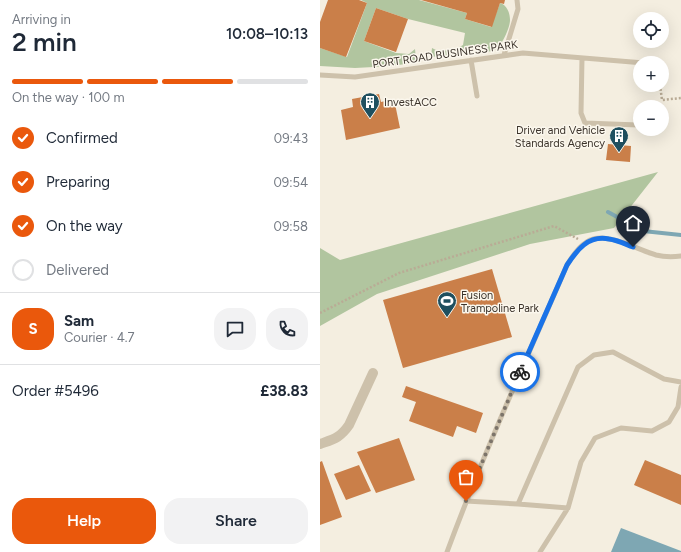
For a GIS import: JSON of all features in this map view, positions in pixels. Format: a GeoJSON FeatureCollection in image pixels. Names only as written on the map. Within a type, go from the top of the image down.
{"type":"FeatureCollection","features":[{"type":"Feature","properties":{"kind":"street"},"geometry":{"type":"LineString","coordinates":[[320,444],[337,438],[344,432],[349,425],[373,373]]}},
{"type":"Feature","properties":{"kind":"lane"},"geometry":{"type":"LineString","coordinates":[[504,55],[518,9],[518,0]]}},
{"type":"Feature","properties":{"kind":"lane","name":"PORT ROAD BUSINESS PARK"},"geometry":{"type":"LineString","coordinates":[[320,74],[355,77],[523,53],[633,62]]}},
{"type":"Feature","properties":{"kind":"lane"},"geometry":{"type":"LineString","coordinates":[[582,58],[581,112],[585,123],[633,125]]}},
{"type":"Feature","properties":{"kind":"lane"},"geometry":{"type":"LineString","coordinates":[[471,60],[477,96]]}},
{"type":"Feature","properties":{"kind":"lane"},"geometry":{"type":"LineString","coordinates":[[447,552],[466,501],[505,409],[567,265],[577,250],[591,240],[601,238],[610,239],[656,255],[672,257],[681,256]]}},
{"type":"Feature","properties":{"kind":"lane"},"geometry":{"type":"LineString","coordinates":[[518,504],[578,367],[594,355],[613,352],[664,379],[681,382]]}},
{"type":"Feature","properties":{"kind":"lane"},"geometry":{"type":"LineString","coordinates":[[540,552],[568,508],[581,462],[595,438],[621,428],[652,431],[669,422],[678,407],[681,387]]}},
{"type":"Feature","properties":{"kind":"lane"},"geometry":{"type":"LineString","coordinates":[[466,501],[568,508]]}},
{"type":"Feature","properties":{"kind":"path"},"geometry":{"type":"LineString","coordinates":[[661,92],[662,100],[681,98]]}},
{"type":"Feature","properties":{"kind":"path"},"geometry":{"type":"LineString","coordinates":[[320,313],[399,273],[554,226],[586,244]]}},
{"type":"Feature","properties":{"kind":"green space"},"geometry":{"type":"Polygon","coordinates":[[[361,0],[419,0],[467,13],[465,19],[491,27],[500,3],[505,6],[509,12],[510,24],[502,42],[492,51],[467,50],[456,54],[431,57],[432,48],[438,51],[454,50],[463,45],[465,33],[408,19],[376,8],[364,41],[396,53],[409,54],[415,49],[416,59],[412,63],[392,66],[355,68],[320,66],[320,48],[347,57],[367,3],[361,0]]]}},
{"type":"Feature","properties":{"kind":"green space"},"geometry":{"type":"Polygon","coordinates":[[[658,172],[614,228],[530,244],[377,294],[320,326],[320,248],[340,260],[658,172]]]}},
{"type":"Feature","properties":{"kind":"water"},"geometry":{"type":"Polygon","coordinates":[[[621,528],[681,551],[681,552],[611,552],[621,528]]]}},
{"type":"Feature","properties":{"kind":"building"},"geometry":{"type":"Polygon","coordinates":[[[328,0],[359,0],[367,3],[346,57],[320,48],[320,22],[328,0]]]}},
{"type":"Feature","properties":{"kind":"building"},"geometry":{"type":"Polygon","coordinates":[[[421,0],[505,0],[504,4],[500,3],[492,27],[465,19],[467,13],[421,0]]]}},
{"type":"Feature","properties":{"kind":"building"},"geometry":{"type":"Polygon","coordinates":[[[376,8],[408,19],[396,52],[364,41],[376,8]]]}},
{"type":"Feature","properties":{"kind":"building","name":"InvestACC"},"geometry":{"type":"Polygon","coordinates":[[[379,94],[381,102],[394,99],[400,128],[346,140],[341,110],[353,107],[352,99],[379,94]]]}},
{"type":"Feature","properties":{"kind":"building","name":"Driver and Vehicle Standards Agency"},"geometry":{"type":"Polygon","coordinates":[[[608,144],[631,146],[630,162],[606,160],[608,144]]]}},
{"type":"Feature","properties":{"kind":"building","name":"Fusion Trampoline Park"},"geometry":{"type":"Polygon","coordinates":[[[492,269],[512,337],[403,368],[383,300],[492,269]]]}},
{"type":"Feature","properties":{"kind":"building"},"geometry":{"type":"Polygon","coordinates":[[[406,386],[483,413],[476,433],[457,426],[453,437],[409,421],[416,402],[402,397],[406,386]]]}},
{"type":"Feature","properties":{"kind":"building"},"geometry":{"type":"Polygon","coordinates":[[[399,438],[415,480],[376,493],[357,452],[399,438]]]}},
{"type":"Feature","properties":{"kind":"building"},"geometry":{"type":"Polygon","coordinates":[[[645,460],[681,475],[681,505],[634,485],[645,460]]]}},
{"type":"Feature","properties":{"kind":"building"},"geometry":{"type":"Polygon","coordinates":[[[322,461],[342,517],[320,525],[320,462],[322,461]]]}},
{"type":"Feature","properties":{"kind":"building"},"geometry":{"type":"Polygon","coordinates":[[[359,465],[371,491],[346,500],[334,474],[359,465]]]}},
{"type":"Feature","properties":{"kind":"waterway"},"geometry":{"type":"LineString","coordinates":[[608,212],[643,231],[681,235]]}},
{"type":"Feature","properties":{"kind":"way so far"},"geometry":{"type":"LineString","coordinates":[[466,501],[520,372]]}},
{"type":"Feature","properties":{"kind":"place","name":"InvestACC"},"geometry":{"type":"Point","coordinates":[370,119]}},
{"type":"Feature","properties":{"kind":"place","name":"Driver and Vehicle Standards Agency"},"geometry":{"type":"Point","coordinates":[619,153]}},
{"type":"Feature","properties":{"kind":"place","name":"Fusion Trampoline Park"},"geometry":{"type":"Point","coordinates":[447,318]}},
{"type":"Feature","properties":{"kind":"route"},"geometry":{"type":"LineString","coordinates":[[520,372],[567,265],[577,250],[591,240],[601,238],[610,239],[633,247]]}}]}
